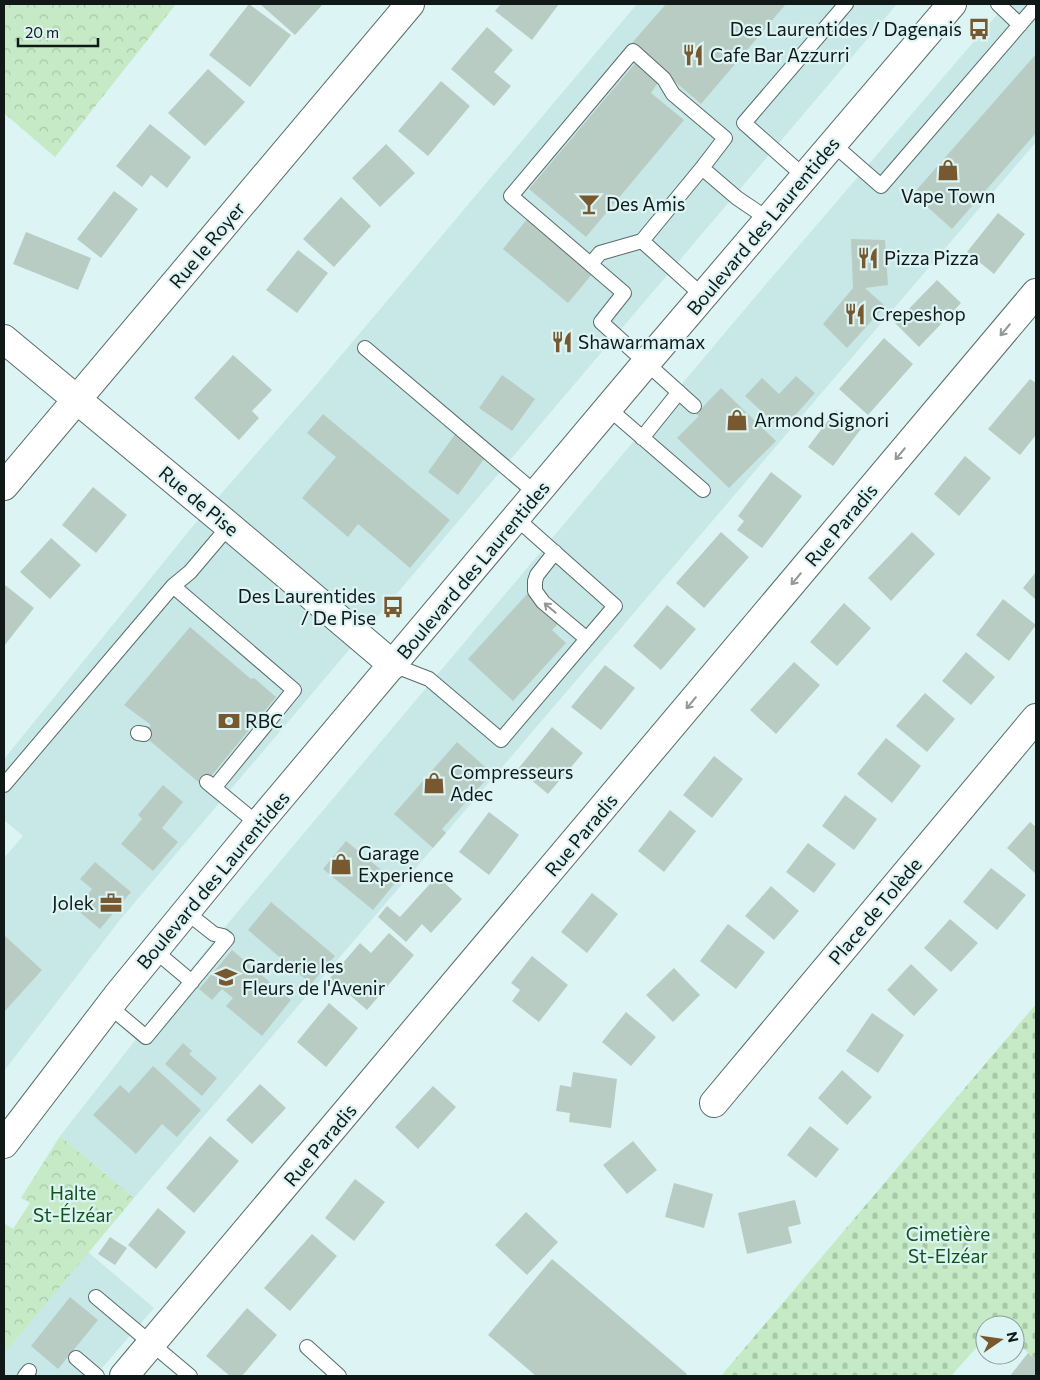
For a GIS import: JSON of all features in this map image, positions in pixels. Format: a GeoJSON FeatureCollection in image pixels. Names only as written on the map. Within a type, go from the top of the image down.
{"type":"FeatureCollection","features":[{"type":"Feature","properties":{"kind":"street","name":"Rue le Royer"},"geometry":{"type":"LineString","coordinates":[[4,486],[410,4]]}},
{"type":"Feature","properties":{"kind":"street","name":"Boulevard des Laurentides"},"geometry":{"type":"LineString","coordinates":[[7,1132],[258,824],[646,363],[952,4]]}},
{"type":"Feature","properties":{"kind":"street","name":"Rue Paradis"},"geometry":{"type":"LineString","coordinates":[[124,1376],[1036,293]]}},
{"type":"Feature","properties":{"kind":"street","name":"Rue de Pise"},"geometry":{"type":"LineString","coordinates":[[4,339],[393,665]]}},
{"type":"Feature","properties":{"kind":"street","name":"Place de Tolède"},"geometry":{"type":"LineString","coordinates":[[714,1103],[1036,718]]}},
{"type":"Feature","properties":{"kind":"lane"},"geometry":{"type":"LineString","coordinates":[[805,177],[744,123],[846,4]]}},
{"type":"Feature","properties":{"kind":"lane"},"geometry":{"type":"LineString","coordinates":[[998,4],[1020,25]]}},
{"type":"Feature","properties":{"kind":"lane"},"geometry":{"type":"LineString","coordinates":[[833,144],[881,186],[1036,6]]}},
{"type":"Feature","properties":{"kind":"lane"},"geometry":{"type":"LineString","coordinates":[[591,264],[600,253],[642,241],[724,138],[672,94],[664,79],[633,50],[511,196],[624,293],[601,322],[694,406]]}},
{"type":"Feature","properties":{"kind":"lane"},"geometry":{"type":"LineString","coordinates":[[702,168],[736,198],[768,219]]}},
{"type":"Feature","properties":{"kind":"lane"},"geometry":{"type":"LineString","coordinates":[[642,241],[703,296]]}},
{"type":"Feature","properties":{"kind":"lane"},"geometry":{"type":"LineString","coordinates":[[365,348],[537,494]]}},
{"type":"Feature","properties":{"kind":"lane"},"geometry":{"type":"LineString","coordinates":[[642,438],[679,392]]}},
{"type":"Feature","properties":{"kind":"lane"},"geometry":{"type":"LineString","coordinates":[[608,408],[703,490]]}},
{"type":"Feature","properties":{"kind":"lane"},"geometry":{"type":"LineString","coordinates":[[393,665],[429,679],[501,740],[615,606],[516,518]]}},
{"type":"Feature","properties":{"kind":"lane"},"geometry":{"type":"LineString","coordinates":[[4,785],[173,586],[190,572],[229,526]]}},
{"type":"Feature","properties":{"kind":"lane"},"geometry":{"type":"LineString","coordinates":[[555,552],[537,575],[534,581],[535,591],[544,602],[587,639]]}},
{"type":"Feature","properties":{"kind":"lane"},"geometry":{"type":"LineString","coordinates":[[173,586],[294,690],[210,785],[258,824]]}},
{"type":"Feature","properties":{"kind":"lane"},"geometry":{"type":"LineString","coordinates":[[109,1006],[146,1037],[227,939],[214,934],[186,912]]}},
{"type":"Feature","properties":{"kind":"lane"},"geometry":{"type":"LineString","coordinates":[[154,950],[192,982]]}},
{"type":"Feature","properties":{"kind":"lane"},"geometry":{"type":"LineString","coordinates":[[96,1297],[190,1376]]}},
{"type":"Feature","properties":{"kind":"lane"},"geometry":{"type":"LineString","coordinates":[[307,1347],[339,1376]]}},
{"type":"Feature","properties":{"kind":"lane"},"geometry":{"type":"LineString","coordinates":[[76,1358],[97,1376]]}},
{"type":"Feature","properties":{"kind":"shaded area"},"geometry":{"type":"Polygon","coordinates":[[[637,4],[897,4],[119,921],[4,1071],[4,858],[23,836],[4,820],[4,759],[193,526],[312,390],[637,4]]]}},
{"type":"Feature","properties":{"kind":"shaded area"},"geometry":{"type":"Polygon","coordinates":[[[1006,4],[1036,4],[1036,142],[134,1198],[60,1136],[214,940],[761,290],[1006,4]]]}},
{"type":"Feature","properties":{"kind":"shaded area"},"geometry":{"type":"Polygon","coordinates":[[[88,1252],[154,1308],[95,1376],[4,1376],[4,1354],[88,1252]]]}},
{"type":"Feature","properties":{"kind":"green space"},"geometry":{"type":"Polygon","coordinates":[[[4,4],[176,4],[55,157],[4,113],[4,4]]]}},
{"type":"Feature","properties":{"kind":"green space","name":"Cimetière St-Elzéar"},"geometry":{"type":"Polygon","coordinates":[[[1036,1004],[1036,1360],[1025,1350],[1025,1315],[975,1315],[975,1349],[951,1376],[721,1376],[1036,1004]]]}},
{"type":"Feature","properties":{"kind":"green space","name":"Halte St-Élzéar"},"geometry":{"type":"Polygon","coordinates":[[[60,1136],[134,1198],[4,1354],[4,1227],[5,1224],[13,1229],[30,1203],[21,1198],[60,1136]]]}},
{"type":"Feature","properties":{"kind":"building"},"geometry":{"type":"Polygon","coordinates":[[[249,4],[291,35],[250,87],[209,55],[249,4]]]}},
{"type":"Feature","properties":{"kind":"building"},"geometry":{"type":"Polygon","coordinates":[[[260,4],[323,4],[295,35],[260,4]]]}},
{"type":"Feature","properties":{"kind":"building"},"geometry":{"type":"Polygon","coordinates":[[[501,4],[559,4],[532,40],[495,11],[501,4]]]}},
{"type":"Feature","properties":{"kind":"building"},"geometry":{"type":"Polygon","coordinates":[[[666,4],[786,4],[701,104],[631,44],[666,4]]]}},
{"type":"Feature","properties":{"kind":"building"},"geometry":{"type":"Polygon","coordinates":[[[487,27],[513,50],[494,72],[511,86],[494,106],[451,69],[487,27]]]}},
{"type":"Feature","properties":{"kind":"building"},"geometry":{"type":"Polygon","coordinates":[[[1036,54],[1036,133],[952,229],[913,194],[1036,54]]]}},
{"type":"Feature","properties":{"kind":"building"},"geometry":{"type":"Polygon","coordinates":[[[637,61],[659,81],[651,93],[684,120],[586,237],[529,189],[637,61]]]}},
{"type":"Feature","properties":{"kind":"building"},"geometry":{"type":"Polygon","coordinates":[[[208,69],[245,102],[205,146],[168,113],[208,69]]]}},
{"type":"Feature","properties":{"kind":"building"},"geometry":{"type":"Polygon","coordinates":[[[441,81],[470,106],[428,156],[398,131],[441,81]]]}},
{"type":"Feature","properties":{"kind":"building"},"geometry":{"type":"Polygon","coordinates":[[[150,124],[191,157],[167,188],[151,175],[142,187],[116,166],[150,124]]]}},
{"type":"Feature","properties":{"kind":"building"},"geometry":{"type":"Polygon","coordinates":[[[386,144],[415,173],[380,207],[352,178],[386,144]]]}},
{"type":"Feature","properties":{"kind":"building"},"geometry":{"type":"Polygon","coordinates":[[[114,191],[138,209],[101,258],[77,239],[114,191]]]}},
{"type":"Feature","properties":{"kind":"building"},"geometry":{"type":"Polygon","coordinates":[[[341,197],[371,226],[334,267],[303,239],[341,197]]]}},
{"type":"Feature","properties":{"kind":"building"},"geometry":{"type":"Polygon","coordinates":[[[998,213],[1025,234],[994,274],[967,252],[998,213]]]}},
{"type":"Feature","properties":{"kind":"building"},"geometry":{"type":"Polygon","coordinates":[[[528,218],[593,273],[568,303],[503,249],[528,218]]]}},
{"type":"Feature","properties":{"kind":"building"},"geometry":{"type":"Polygon","coordinates":[[[26,232],[91,258],[78,290],[13,264],[26,232]]]}},
{"type":"Feature","properties":{"kind":"building"},"geometry":{"type":"Polygon","coordinates":[[[851,239],[885,240],[888,285],[865,288],[885,306],[847,348],[823,324],[853,288],[851,239]]]}},
{"type":"Feature","properties":{"kind":"building"},"geometry":{"type":"Polygon","coordinates":[[[298,250],[328,273],[297,313],[266,290],[298,250]]]}},
{"type":"Feature","properties":{"kind":"building"},"geometry":{"type":"Polygon","coordinates":[[[937,280],[961,303],[919,347],[895,323],[937,280]]]}},
{"type":"Feature","properties":{"kind":"building"},"geometry":{"type":"Polygon","coordinates":[[[884,338],[913,364],[868,415],[839,389],[884,338]]]}},
{"type":"Feature","properties":{"kind":"building"},"geometry":{"type":"Polygon","coordinates":[[[233,355],[272,390],[252,411],[259,418],[239,440],[194,398],[233,355]]]}},
{"type":"Feature","properties":{"kind":"building"},"geometry":{"type":"Polygon","coordinates":[[[502,375],[535,399],[512,431],[479,408],[502,375]]]}},
{"type":"Feature","properties":{"kind":"building"},"geometry":{"type":"Polygon","coordinates":[[[796,376],[815,393],[782,430],[745,396],[762,378],[779,394],[796,376]]]}},
{"type":"Feature","properties":{"kind":"building"},"geometry":{"type":"Polygon","coordinates":[[[1030,379],[1036,383],[1036,435],[1020,455],[988,429],[1030,379]]]}},
{"type":"Feature","properties":{"kind":"building"},"geometry":{"type":"Polygon","coordinates":[[[721,388],[776,441],[729,488],[677,438],[699,416],[696,414],[721,388]]]}},
{"type":"Feature","properties":{"kind":"building"},"geometry":{"type":"Polygon","coordinates":[[[836,410],[861,429],[833,466],[808,447],[836,410]]]}},
{"type":"Feature","properties":{"kind":"building"},"geometry":{"type":"Polygon","coordinates":[[[323,414],[450,520],[410,568],[358,524],[348,537],[302,498],[336,457],[307,433],[323,414]]]}},
{"type":"Feature","properties":{"kind":"building"},"geometry":{"type":"Polygon","coordinates":[[[456,433],[487,455],[458,495],[428,472],[456,433]]]}},
{"type":"Feature","properties":{"kind":"building"},"geometry":{"type":"Polygon","coordinates":[[[965,456],[991,478],[959,516],[934,494],[965,456]]]}},
{"type":"Feature","properties":{"kind":"building"},"geometry":{"type":"Polygon","coordinates":[[[771,472],[802,496],[762,548],[737,530],[744,521],[738,516],[771,472]]]}},
{"type":"Feature","properties":{"kind":"building"},"geometry":{"type":"Polygon","coordinates":[[[93,487],[127,515],[96,553],[62,525],[93,487]]]}},
{"type":"Feature","properties":{"kind":"building"},"geometry":{"type":"Polygon","coordinates":[[[721,532],[749,557],[704,608],[676,583],[721,532]]]}},
{"type":"Feature","properties":{"kind":"building"},"geometry":{"type":"Polygon","coordinates":[[[912,532],[935,554],[891,601],[868,578],[912,532]]]}},
{"type":"Feature","properties":{"kind":"building"},"geometry":{"type":"Polygon","coordinates":[[[51,538],[81,565],[50,599],[20,572],[51,538]]]}},
{"type":"Feature","properties":{"kind":"building"},"geometry":{"type":"Polygon","coordinates":[[[1036,572],[1036,600],[1023,588],[1036,572]]]}},
{"type":"Feature","properties":{"kind":"building"},"geometry":{"type":"Polygon","coordinates":[[[4,586],[34,608],[4,646],[4,586]]]}},
{"type":"Feature","properties":{"kind":"building"},"geometry":{"type":"Polygon","coordinates":[[[528,593],[560,622],[552,630],[566,643],[513,701],[468,659],[528,593]]]}},
{"type":"Feature","properties":{"kind":"building"},"geometry":{"type":"Polygon","coordinates":[[[1003,599],[1036,625],[1009,661],[976,635],[1003,599]]]}},
{"type":"Feature","properties":{"kind":"building"},"geometry":{"type":"Polygon","coordinates":[[[844,603],[871,628],[837,666],[810,642],[844,603]]]}},
{"type":"Feature","properties":{"kind":"building"},"geometry":{"type":"Polygon","coordinates":[[[667,605],[696,629],[661,670],[633,646],[667,605]]]}},
{"type":"Feature","properties":{"kind":"building"},"geometry":{"type":"Polygon","coordinates":[[[190,627],[251,679],[254,678],[276,697],[203,786],[143,735],[151,725],[124,705],[190,627]]]}},
{"type":"Feature","properties":{"kind":"building"},"geometry":{"type":"Polygon","coordinates":[[[966,652],[995,677],[971,705],[942,681],[966,652]]]}},
{"type":"Feature","properties":{"kind":"building"},"geometry":{"type":"Polygon","coordinates":[[[794,662],[820,685],[776,734],[750,710],[794,662]]]}},
{"type":"Feature","properties":{"kind":"building"},"geometry":{"type":"Polygon","coordinates":[[[605,665],[635,688],[601,730],[571,707],[605,665]]]}},
{"type":"Feature","properties":{"kind":"building"},"geometry":{"type":"Polygon","coordinates":[[[925,693],[955,719],[927,752],[896,726],[925,693]]]}},
{"type":"Feature","properties":{"kind":"building"},"geometry":{"type":"Polygon","coordinates":[[[552,727],[583,753],[548,794],[518,769],[552,727]]]}},
{"type":"Feature","properties":{"kind":"building"},"geometry":{"type":"Polygon","coordinates":[[[886,738],[921,766],[892,803],[857,774],[886,738]]]}},
{"type":"Feature","properties":{"kind":"building"},"geometry":{"type":"Polygon","coordinates":[[[457,742],[492,773],[442,829],[446,833],[433,848],[394,814],[457,742]]]}},
{"type":"Feature","properties":{"kind":"building"},"geometry":{"type":"Polygon","coordinates":[[[714,756],[743,779],[712,818],[683,795],[714,756]]]}},
{"type":"Feature","properties":{"kind":"building"},"geometry":{"type":"Polygon","coordinates":[[[163,785],[183,802],[162,828],[178,842],[153,871],[121,844],[142,819],[138,815],[163,785]]]}},
{"type":"Feature","properties":{"kind":"building"},"geometry":{"type":"Polygon","coordinates":[[[845,795],[877,819],[854,850],[822,826],[845,795]]]}},
{"type":"Feature","properties":{"kind":"building"},"geometry":{"type":"Polygon","coordinates":[[[670,810],[696,831],[664,872],[638,851],[670,810]]]}},
{"type":"Feature","properties":{"kind":"building"},"geometry":{"type":"Polygon","coordinates":[[[489,812],[519,835],[489,875],[459,852],[489,812]]]}},
{"type":"Feature","properties":{"kind":"building"},"geometry":{"type":"Polygon","coordinates":[[[1030,822],[1036,827],[1036,874],[1007,848],[1030,822]]]}},
{"type":"Feature","properties":{"kind":"building"},"geometry":{"type":"Polygon","coordinates":[[[346,841],[396,882],[373,910],[323,869],[346,841]]]}},
{"type":"Feature","properties":{"kind":"building"},"geometry":{"type":"Polygon","coordinates":[[[808,843],[836,864],[814,893],[786,872],[808,843]]]}},
{"type":"Feature","properties":{"kind":"building"},"geometry":{"type":"Polygon","coordinates":[[[95,862],[131,892],[100,929],[76,909],[92,889],[80,879],[95,862]]]}},
{"type":"Feature","properties":{"kind":"building"},"geometry":{"type":"Polygon","coordinates":[[[991,868],[1026,895],[997,930],[963,902],[991,868]]]}},
{"type":"Feature","properties":{"kind":"building"},"geometry":{"type":"Polygon","coordinates":[[[437,876],[462,899],[431,933],[422,924],[406,942],[378,917],[387,906],[400,917],[437,876]]]}},
{"type":"Feature","properties":{"kind":"building"},"geometry":{"type":"Polygon","coordinates":[[[771,886],[799,911],[774,940],[745,916],[771,886]]]}},
{"type":"Feature","properties":{"kind":"building"},"geometry":{"type":"Polygon","coordinates":[[[592,893],[618,914],[587,953],[561,932],[592,893]]]}},
{"type":"Feature","properties":{"kind":"building"},"geometry":{"type":"Polygon","coordinates":[[[271,902],[335,956],[311,984],[248,930],[271,902]]]}},
{"type":"Feature","properties":{"kind":"building"},"geometry":{"type":"Polygon","coordinates":[[[950,919],[978,943],[951,972],[924,948],[950,919]]]}},
{"type":"Feature","properties":{"kind":"building"},"geometry":{"type":"Polygon","coordinates":[[[728,924],[765,952],[736,989],[700,961],[728,924]]]}},
{"type":"Feature","properties":{"kind":"building"},"geometry":{"type":"Polygon","coordinates":[[[389,933],[414,955],[367,1010],[330,978],[360,943],[371,953],[389,933]]]}},
{"type":"Feature","properties":{"kind":"building"},"geometry":{"type":"Polygon","coordinates":[[[4,935],[42,970],[4,1012],[4,935]]]}},
{"type":"Feature","properties":{"kind":"building"},"geometry":{"type":"Polygon","coordinates":[[[232,950],[291,1000],[262,1036],[226,1006],[233,998],[222,989],[212,1000],[199,989],[232,950]]]}},
{"type":"Feature","properties":{"kind":"building"},"geometry":{"type":"Polygon","coordinates":[[[532,956],[568,985],[539,1022],[512,1001],[520,990],[511,983],[532,956]]]}},
{"type":"Feature","properties":{"kind":"building"},"geometry":{"type":"Polygon","coordinates":[[[911,964],[938,990],[914,1016],[887,990],[911,964]]]}},
{"type":"Feature","properties":{"kind":"building"},"geometry":{"type":"Polygon","coordinates":[[[674,968],[700,995],[673,1022],[646,995],[674,968]]]}},
{"type":"Feature","properties":{"kind":"building"},"geometry":{"type":"Polygon","coordinates":[[[329,1003],[358,1028],[326,1067],[297,1042],[329,1003]]]}},
{"type":"Feature","properties":{"kind":"building"},"geometry":{"type":"Polygon","coordinates":[[[626,1012],[656,1037],[631,1066],[602,1042],[626,1012]]]}},
{"type":"Feature","properties":{"kind":"building"},"geometry":{"type":"Polygon","coordinates":[[[872,1013],[904,1035],[878,1073],[846,1051],[872,1013]]]}},
{"type":"Feature","properties":{"kind":"building"},"geometry":{"type":"Polygon","coordinates":[[[183,1043],[192,1051],[189,1054],[217,1078],[202,1096],[165,1064],[183,1043]]]}},
{"type":"Feature","properties":{"kind":"building"},"geometry":{"type":"Polygon","coordinates":[[[153,1066],[201,1110],[177,1137],[162,1124],[136,1154],[93,1115],[120,1085],[129,1093],[153,1066]]]}},
{"type":"Feature","properties":{"kind":"building"},"geometry":{"type":"Polygon","coordinates":[[[842,1070],[872,1097],[847,1125],[818,1098],[842,1070]]]}},
{"type":"Feature","properties":{"kind":"building"},"geometry":{"type":"Polygon","coordinates":[[[573,1072],[617,1079],[611,1128],[569,1122],[570,1113],[556,1111],[560,1085],[571,1087],[573,1072]]]}},
{"type":"Feature","properties":{"kind":"building"},"geometry":{"type":"Polygon","coordinates":[[[260,1084],[286,1108],[252,1144],[226,1120],[260,1084]]]}},
{"type":"Feature","properties":{"kind":"building"},"geometry":{"type":"Polygon","coordinates":[[[433,1086],[456,1107],[418,1149],[395,1127],[433,1086]]]}},
{"type":"Feature","properties":{"kind":"building"},"geometry":{"type":"Polygon","coordinates":[[[810,1126],[839,1149],[816,1178],[787,1155],[810,1126]]]}},
{"type":"Feature","properties":{"kind":"building"},"geometry":{"type":"Polygon","coordinates":[[[210,1136],[239,1161],[194,1213],[166,1188],[210,1136]]]}},
{"type":"Feature","properties":{"kind":"building"},"geometry":{"type":"Polygon","coordinates":[[[633,1141],[657,1170],[627,1194],[603,1165],[633,1141]]]}},
{"type":"Feature","properties":{"kind":"building"},"geometry":{"type":"Polygon","coordinates":[[[355,1179],[385,1202],[354,1241],[325,1218],[355,1179]]]}},
{"type":"Feature","properties":{"kind":"building"},"geometry":{"type":"Polygon","coordinates":[[[674,1183],[713,1194],[704,1228],[665,1217],[674,1183]]]}},
{"type":"Feature","properties":{"kind":"building"},"geometry":{"type":"Polygon","coordinates":[[[795,1200],[801,1224],[788,1227],[792,1243],[747,1254],[738,1213],[795,1200]]]}},
{"type":"Feature","properties":{"kind":"building"},"geometry":{"type":"Polygon","coordinates":[[[158,1208],[186,1232],[156,1269],[128,1245],[158,1208]]]}},
{"type":"Feature","properties":{"kind":"building"},"geometry":{"type":"Polygon","coordinates":[[[526,1212],[558,1242],[527,1275],[495,1245],[526,1212]]]}},
{"type":"Feature","properties":{"kind":"building"},"geometry":{"type":"Polygon","coordinates":[[[312,1234],[337,1256],[290,1311],[264,1288],[312,1234]]]}},
{"type":"Feature","properties":{"kind":"building"},"geometry":{"type":"Polygon","coordinates":[[[110,1237],[127,1248],[115,1265],[98,1254],[110,1237]]]}},
{"type":"Feature","properties":{"kind":"building"},"geometry":{"type":"Polygon","coordinates":[[[552,1259],[687,1374],[685,1376],[536,1376],[488,1335],[552,1259]]]}},
{"type":"Feature","properties":{"kind":"building"},"geometry":{"type":"Polygon","coordinates":[[[70,1297],[98,1320],[58,1369],[31,1346],[70,1297]]]}},
{"type":"Feature","properties":{"kind":"building"},"geometry":{"type":"Polygon","coordinates":[[[247,1308],[277,1335],[242,1376],[230,1376],[206,1356],[247,1308]]]}},
{"type":"Feature","properties":{"kind":"building"},"geometry":{"type":"Polygon","coordinates":[[[1028,1353],[1036,1360],[1036,1376],[1010,1376],[1019,1365],[1025,1365],[1025,1357],[1028,1353]]]}},
{"type":"Feature","properties":{"kind":"place","name":"Des Laurentides / Dagenais"},"geometry":{"type":"Point","coordinates":[979,29]}},
{"type":"Feature","properties":{"kind":"place","name":"Cafe Bar Azzurri"},"geometry":{"type":"Point","coordinates":[693,55]}},
{"type":"Feature","properties":{"kind":"place","name":"Vape Town"},"geometry":{"type":"Point","coordinates":[948,170]}},
{"type":"Feature","properties":{"kind":"place","name":"Des Amis"},"geometry":{"type":"Point","coordinates":[589,204]}},
{"type":"Feature","properties":{"kind":"place","name":"Pizza Pizza"},"geometry":{"type":"Point","coordinates":[868,258]}},
{"type":"Feature","properties":{"kind":"place","name":"Crepeshop"},"geometry":{"type":"Point","coordinates":[855,314]}},
{"type":"Feature","properties":{"kind":"place","name":"Shawarmamax"},"geometry":{"type":"Point","coordinates":[562,342]}},
{"type":"Feature","properties":{"kind":"place","name":"Armond Signori"},"geometry":{"type":"Point","coordinates":[737,420]}},
{"type":"Feature","properties":{"kind":"place","name":"Des Laurentides / De Pise"},"geometry":{"type":"Point","coordinates":[393,607]}},
{"type":"Feature","properties":{"kind":"place","name":"RBC"},"geometry":{"type":"Point","coordinates":[229,721]}},
{"type":"Feature","properties":{"kind":"place","name":"Compresseurs Adec"},"geometry":{"type":"Point","coordinates":[434,783]}},
{"type":"Feature","properties":{"kind":"place","name":"Garage Experience"},"geometry":{"type":"Point","coordinates":[341,864]}},
{"type":"Feature","properties":{"kind":"place","name":"Jolek"},"geometry":{"type":"Point","coordinates":[111,903]}},
{"type":"Feature","properties":{"kind":"place","name":"Garderie les Fleurs de l'Avenir"},"geometry":{"type":"Point","coordinates":[226,977]}}]}
